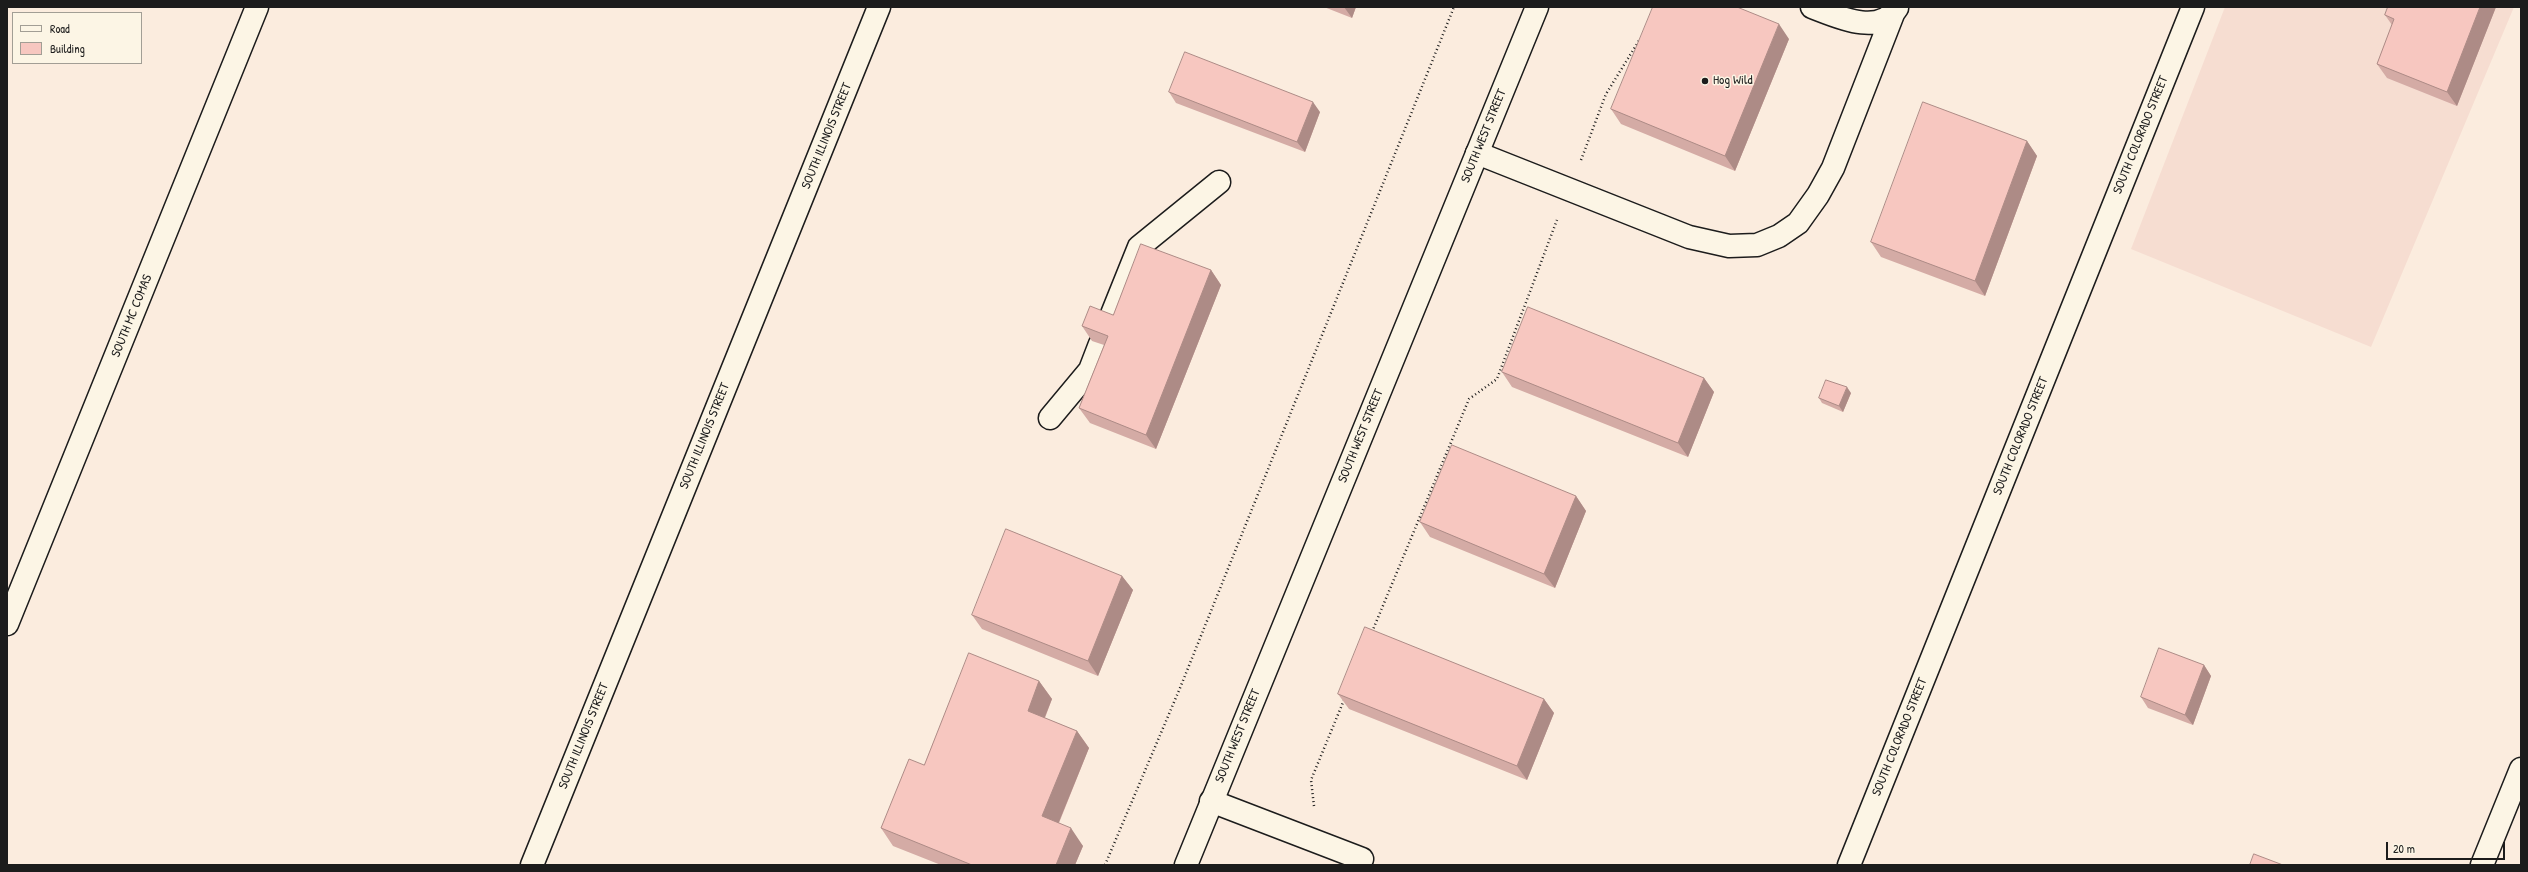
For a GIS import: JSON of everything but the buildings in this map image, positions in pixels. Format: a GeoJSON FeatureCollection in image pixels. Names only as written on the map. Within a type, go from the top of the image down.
{"type":"FeatureCollection","features":[{"type":"Feature","properties":{"kind":"street","name":"SOUTH MC COMAS"},"geometry":{"type":"LineString","coordinates":[[7,624],[257,7]]}},
{"type":"Feature","properties":{"kind":"street","name":"SOUTH ILLINOIS STREET"},"geometry":{"type":"LineString","coordinates":[[532,865],[879,7]]}},
{"type":"Feature","properties":{"kind":"street"},"geometry":{"type":"LineString","coordinates":[[1812,7],[1853,21],[1872,23],[1896,10]]}},
{"type":"Feature","properties":{"kind":"street","name":"SOUTH COLORADO STREET"},"geometry":{"type":"LineString","coordinates":[[1849,865],[2193,7]]}},
{"type":"Feature","properties":{"kind":"street","name":"SOUTH WEST STREET"},"geometry":{"type":"LineString","coordinates":[[1186,865],[1477,153],[1533,8]]}},
{"type":"Feature","properties":{"kind":"street"},"geometry":{"type":"LineString","coordinates":[[1477,153],[1689,237],[1729,246],[1757,245],[1779,236],[1798,223],[1818,195],[1834,168],[1896,10]]}},
{"type":"Feature","properties":{"kind":"street"},"geometry":{"type":"LineString","coordinates":[[1108,324],[1139,247],[1218,182]]}},
{"type":"Feature","properties":{"kind":"street"},"geometry":{"type":"LineString","coordinates":[[1050,418],[1090,370],[1100,344]]}},
{"type":"Feature","properties":{"kind":"street"},"geometry":{"type":"LineString","coordinates":[[2482,865],[2521,769]]}},
{"type":"Feature","properties":{"kind":"street"},"geometry":{"type":"LineString","coordinates":[[1211,801],[1362,859]]}},
{"type":"Feature","properties":{"kind":"path"},"geometry":{"type":"LineString","coordinates":[[1105,865],[1183,681],[1454,7]]}},
{"type":"Feature","properties":{"kind":"path"},"geometry":{"type":"LineString","coordinates":[[1370,637],[1469,399],[1497,379],[1606,94],[1643,35]]}},
{"type":"Feature","properties":{"kind":"path"},"geometry":{"type":"LineString","coordinates":[[1309,839],[1316,821],[1310,780],[1346,694]]}},
{"type":"Feature","properties":{"kind":"shaded area"},"geometry":{"type":"Polygon","coordinates":[[[2225,7],[2514,7],[2371,347],[2131,249],[2225,7]]]}},
{"type":"Feature","properties":{"kind":"place","name":"Hog Wild"},"geometry":{"type":"Point","coordinates":[1705,81]}}]}
